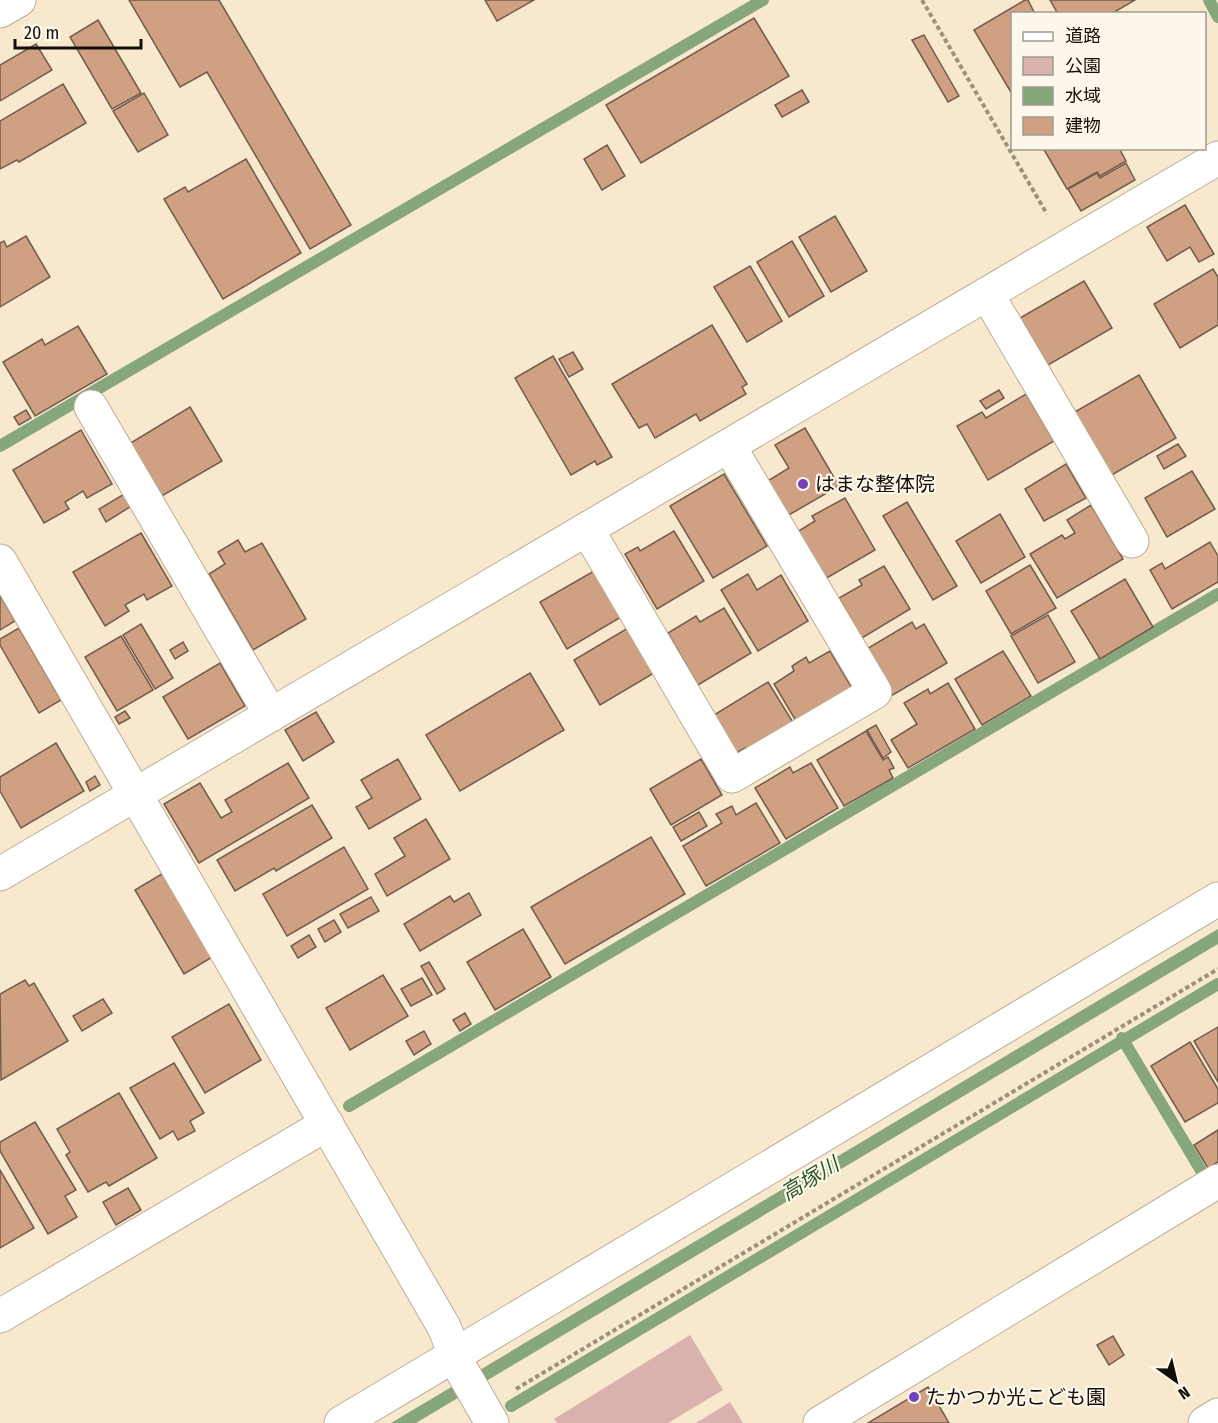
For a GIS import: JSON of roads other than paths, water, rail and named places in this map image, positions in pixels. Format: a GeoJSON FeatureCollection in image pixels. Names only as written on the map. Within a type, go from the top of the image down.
{"type":"FeatureCollection","features":[{"type":"Feature","properties":{"kind":"street"},"geometry":{"type":"LineString","coordinates":[[0,11],[19,0]]}},
{"type":"Feature","properties":{"kind":"street"},"geometry":{"type":"LineString","coordinates":[[0,874],[1218,158]]}},
{"type":"Feature","properties":{"kind":"street"},"geometry":{"type":"LineString","coordinates":[[987,294],[1132,541]]}},
{"type":"Feature","properties":{"kind":"street"},"geometry":{"type":"LineString","coordinates":[[91,407],[271,715]]}},
{"type":"Feature","properties":{"kind":"street"},"geometry":{"type":"LineString","coordinates":[[587,529],[732,776],[875,692],[729,446]]}},
{"type":"Feature","properties":{"kind":"street"},"geometry":{"type":"LineString","coordinates":[[0,561],[444,1327],[474,1391]]}},
{"type":"Feature","properties":{"kind":"street"},"geometry":{"type":"LineString","coordinates":[[341,1423],[474,1391],[1218,899]]}},
{"type":"Feature","properties":{"kind":"street"},"geometry":{"type":"LineString","coordinates":[[0,1316],[327,1124]]}},
{"type":"Feature","properties":{"kind":"street"},"geometry":{"type":"LineString","coordinates":[[820,1423],[1218,1181]]}},
{"type":"Feature","properties":{"kind":"street"},"geometry":{"type":"LineString","coordinates":[[1205,1423],[1218,1415]]}},
{"type":"Feature","properties":{"kind":"water","name":"高塚川"},"geometry":{"type":"Polygon","coordinates":[[[1218,929],[1218,944],[416,1423],[391,1423],[1218,929]]]}},
{"type":"Feature","properties":{"kind":"waterway"},"geometry":{"type":"LineString","coordinates":[[0,446],[763,0]]}},
{"type":"Feature","properties":{"kind":"waterway"},"geometry":{"type":"LineString","coordinates":[[1209,0],[1218,17]]}},
{"type":"Feature","properties":{"kind":"waterway"},"geometry":{"type":"LineString","coordinates":[[349,1106],[1218,594]]}},
{"type":"Feature","properties":{"kind":"waterway"},"geometry":{"type":"LineString","coordinates":[[511,1406],[1218,984]]}},
{"type":"Feature","properties":{"kind":"waterway"},"geometry":{"type":"LineString","coordinates":[[1122,1038],[1202,1172]]}},
{"type":"Feature","properties":{"kind":"place","name":"はまな整体院"},"geometry":{"type":"Point","coordinates":[803,484]}},
{"type":"Feature","properties":{"kind":"place","name":"たかつか光こども園"},"geometry":{"type":"Point","coordinates":[914,1397]}}]}
